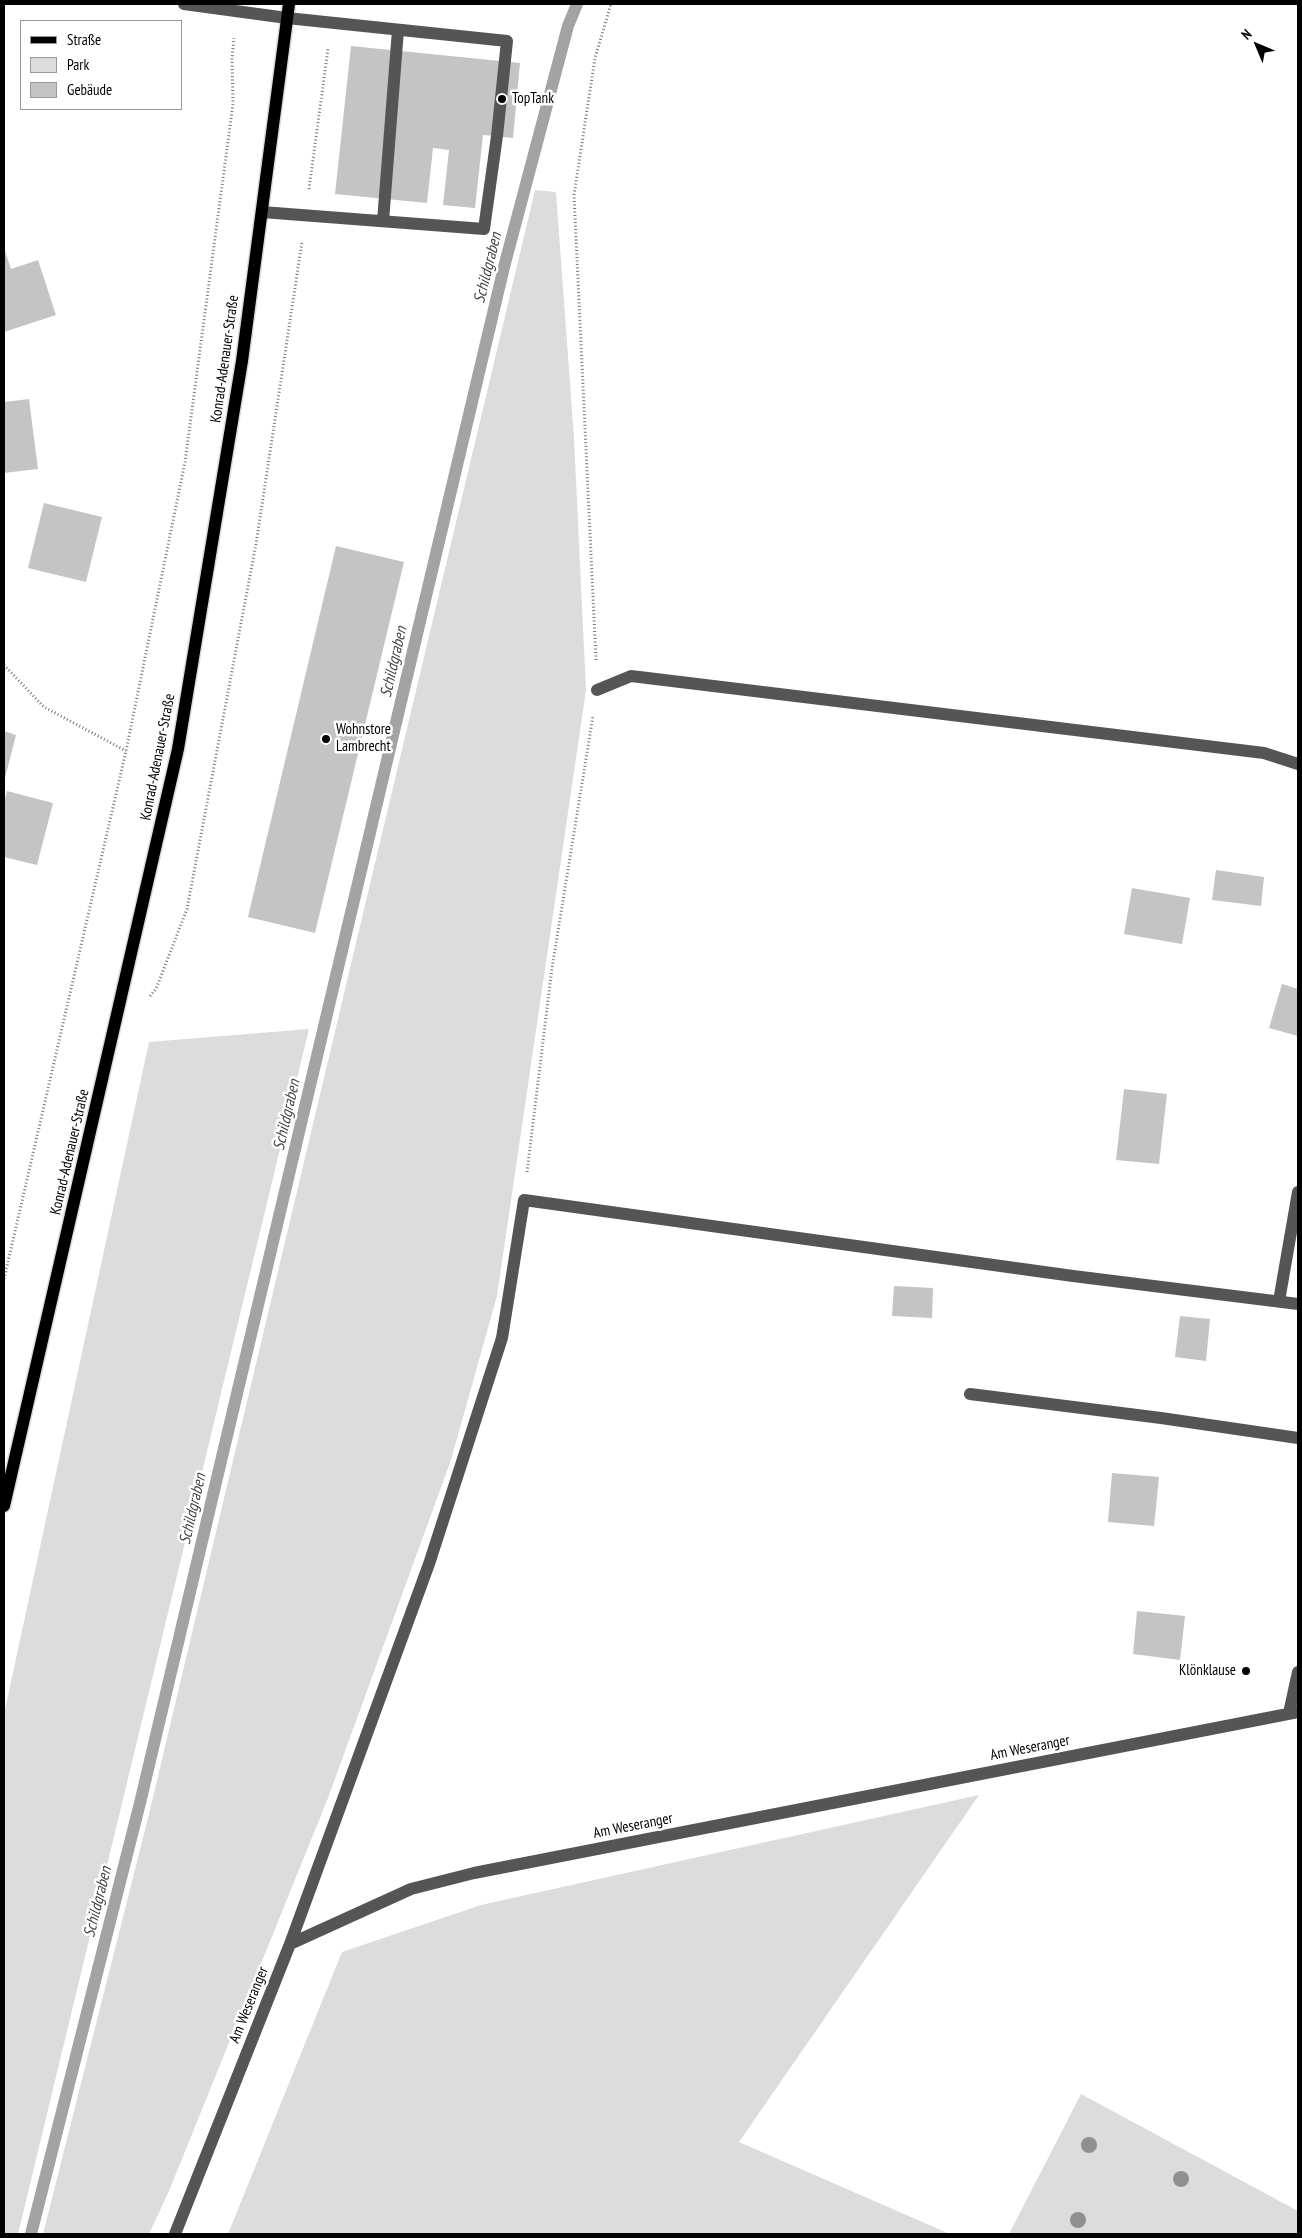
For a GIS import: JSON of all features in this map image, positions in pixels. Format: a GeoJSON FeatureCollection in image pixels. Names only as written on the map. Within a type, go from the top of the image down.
{"type":"FeatureCollection","features":[{"type":"Feature","properties":{"kind":"main road","name":"Konrad-Adenauer-Straße"},"geometry":{"type":"LineString","coordinates":[[4,1506],[178,749],[242,361],[289,4]]}},
{"type":"Feature","properties":{"kind":"lane"},"geometry":{"type":"LineString","coordinates":[[184,4],[287,18],[507,41],[498,136],[484,229],[262,212]]}},
{"type":"Feature","properties":{"kind":"lane"},"geometry":{"type":"LineString","coordinates":[[382,221],[398,30]]}},
{"type":"Feature","properties":{"kind":"lane"},"geometry":{"type":"LineString","coordinates":[[597,690],[631,676],[1264,753],[1298,764]]}},
{"type":"Feature","properties":{"kind":"lane"},"geometry":{"type":"LineString","coordinates":[[1279,1301],[1298,1192]]}},
{"type":"Feature","properties":{"kind":"lane"},"geometry":{"type":"LineString","coordinates":[[290,1944],[429,1564],[502,1338],[524,1200],[1073,1276],[1298,1304]]}},
{"type":"Feature","properties":{"kind":"lane"},"geometry":{"type":"LineString","coordinates":[[970,1394],[1161,1418],[1298,1438]]}},
{"type":"Feature","properties":{"kind":"lane"},"geometry":{"type":"LineString","coordinates":[[1294,1713],[1298,1672]]}},
{"type":"Feature","properties":{"kind":"lane","name":"Am Weseranger"},"geometry":{"type":"LineString","coordinates":[[175,2234],[290,1944],[411,1889],[474,1874],[1294,1713]]}},
{"type":"Feature","properties":{"kind":"path"},"geometry":{"type":"LineString","coordinates":[[524,1200],[552,968],[597,690],[574,195],[595,58],[611,4]]}},
{"type":"Feature","properties":{"kind":"path"},"geometry":{"type":"LineString","coordinates":[[114,1034],[156,989],[187,909],[256,544],[306,215],[332,23]]}},
{"type":"Feature","properties":{"kind":"path"},"geometry":{"type":"LineString","coordinates":[[4,1279],[126,751],[186,462],[233,104],[232,58]]}},
{"type":"Feature","properties":{"kind":"path"},"geometry":{"type":"LineString","coordinates":[[4,665],[44,707],[126,751]]}},
{"type":"Feature","properties":{"kind":"green space"},"geometry":{"type":"Polygon","coordinates":[[[535,190],[556,192],[574,438],[586,690],[497,1296],[451,1460],[328,1798],[169,2191],[149,2234],[43,2234],[148,1818],[535,190]]]}},
{"type":"Feature","properties":{"kind":"green space"},"geometry":{"type":"Polygon","coordinates":[[[309,1029],[18,2234],[4,2234],[4,1714],[149,1042],[309,1029]]]}},
{"type":"Feature","properties":{"kind":"green space"},"geometry":{"type":"Polygon","coordinates":[[[979,1795],[739,2142],[950,2234],[228,2234],[342,1952],[481,1905],[979,1795]]]}},
{"type":"Feature","properties":{"kind":"green space"},"geometry":{"type":"Polygon","coordinates":[[[1081,2094],[1298,2211],[1298,2234],[1009,2234],[1081,2094]]]}},
{"type":"Feature","properties":{"kind":"building"},"geometry":{"type":"Polygon","coordinates":[[[351,46],[520,63],[513,138],[483,135],[475,208],[443,205],[449,150],[433,148],[427,203],[335,194],[351,46]]]}},
{"type":"Feature","properties":{"kind":"building"},"geometry":{"type":"Polygon","coordinates":[[[4,248],[11,269],[38,260],[56,315],[4,332],[4,248]]]}},
{"type":"Feature","properties":{"kind":"building"},"geometry":{"type":"Polygon","coordinates":[[[29,399],[38,469],[4,473],[4,402],[29,399]]]}},
{"type":"Feature","properties":{"kind":"building"},"geometry":{"type":"Polygon","coordinates":[[[44,503],[102,517],[86,582],[28,568],[44,503]]]}},
{"type":"Feature","properties":{"kind":"building"},"geometry":{"type":"Polygon","coordinates":[[[336,546],[404,562],[315,933],[248,917],[336,546]]]}},
{"type":"Feature","properties":{"kind":"building"},"geometry":{"type":"Polygon","coordinates":[[[4,731],[16,735],[4,782],[4,731]]]}},
{"type":"Feature","properties":{"kind":"building"},"geometry":{"type":"Polygon","coordinates":[[[7,791],[53,803],[37,865],[4,857],[4,803],[7,791]]]}},
{"type":"Feature","properties":{"kind":"building"},"geometry":{"type":"Polygon","coordinates":[[[1216,870],[1264,877],[1261,906],[1212,900],[1216,870]]]}},
{"type":"Feature","properties":{"kind":"building"},"geometry":{"type":"Polygon","coordinates":[[[1132,888],[1190,898],[1182,944],[1124,934],[1132,888]]]}},
{"type":"Feature","properties":{"kind":"building"},"geometry":{"type":"Polygon","coordinates":[[[1282,984],[1298,989],[1298,1036],[1269,1028],[1282,984]]]}},
{"type":"Feature","properties":{"kind":"building"},"geometry":{"type":"Polygon","coordinates":[[[1124,1089],[1167,1094],[1159,1164],[1116,1160],[1124,1089]]]}},
{"type":"Feature","properties":{"kind":"building"},"geometry":{"type":"Polygon","coordinates":[[[894,1286],[933,1288],[932,1318],[892,1316],[894,1286]]]}},
{"type":"Feature","properties":{"kind":"building"},"geometry":{"type":"Polygon","coordinates":[[[1180,1316],[1210,1319],[1206,1361],[1175,1357],[1180,1316]]]}},
{"type":"Feature","properties":{"kind":"building"},"geometry":{"type":"Polygon","coordinates":[[[1112,1473],[1159,1477],[1154,1526],[1108,1522],[1112,1473]]]}},
{"type":"Feature","properties":{"kind":"building"},"geometry":{"type":"Polygon","coordinates":[[[1137,1611],[1185,1616],[1180,1660],[1133,1654],[1137,1611]]]}},
{"type":"Feature","properties":{"kind":"waterway","name":"Schildgraben"},"geometry":{"type":"LineString","coordinates":[[31,2234],[140,1803],[504,267],[568,26],[577,4]]}},
{"type":"Feature","properties":{"kind":"place","name":"TopTank"},"geometry":{"type":"Point","coordinates":[502,99]}},
{"type":"Feature","properties":{"kind":"place","name":"Wohnstore Lambrecht"},"geometry":{"type":"Point","coordinates":[326,739]}},
{"type":"Feature","properties":{"kind":"place","name":"Klönklause"},"geometry":{"type":"Point","coordinates":[1246,1671]}}]}
